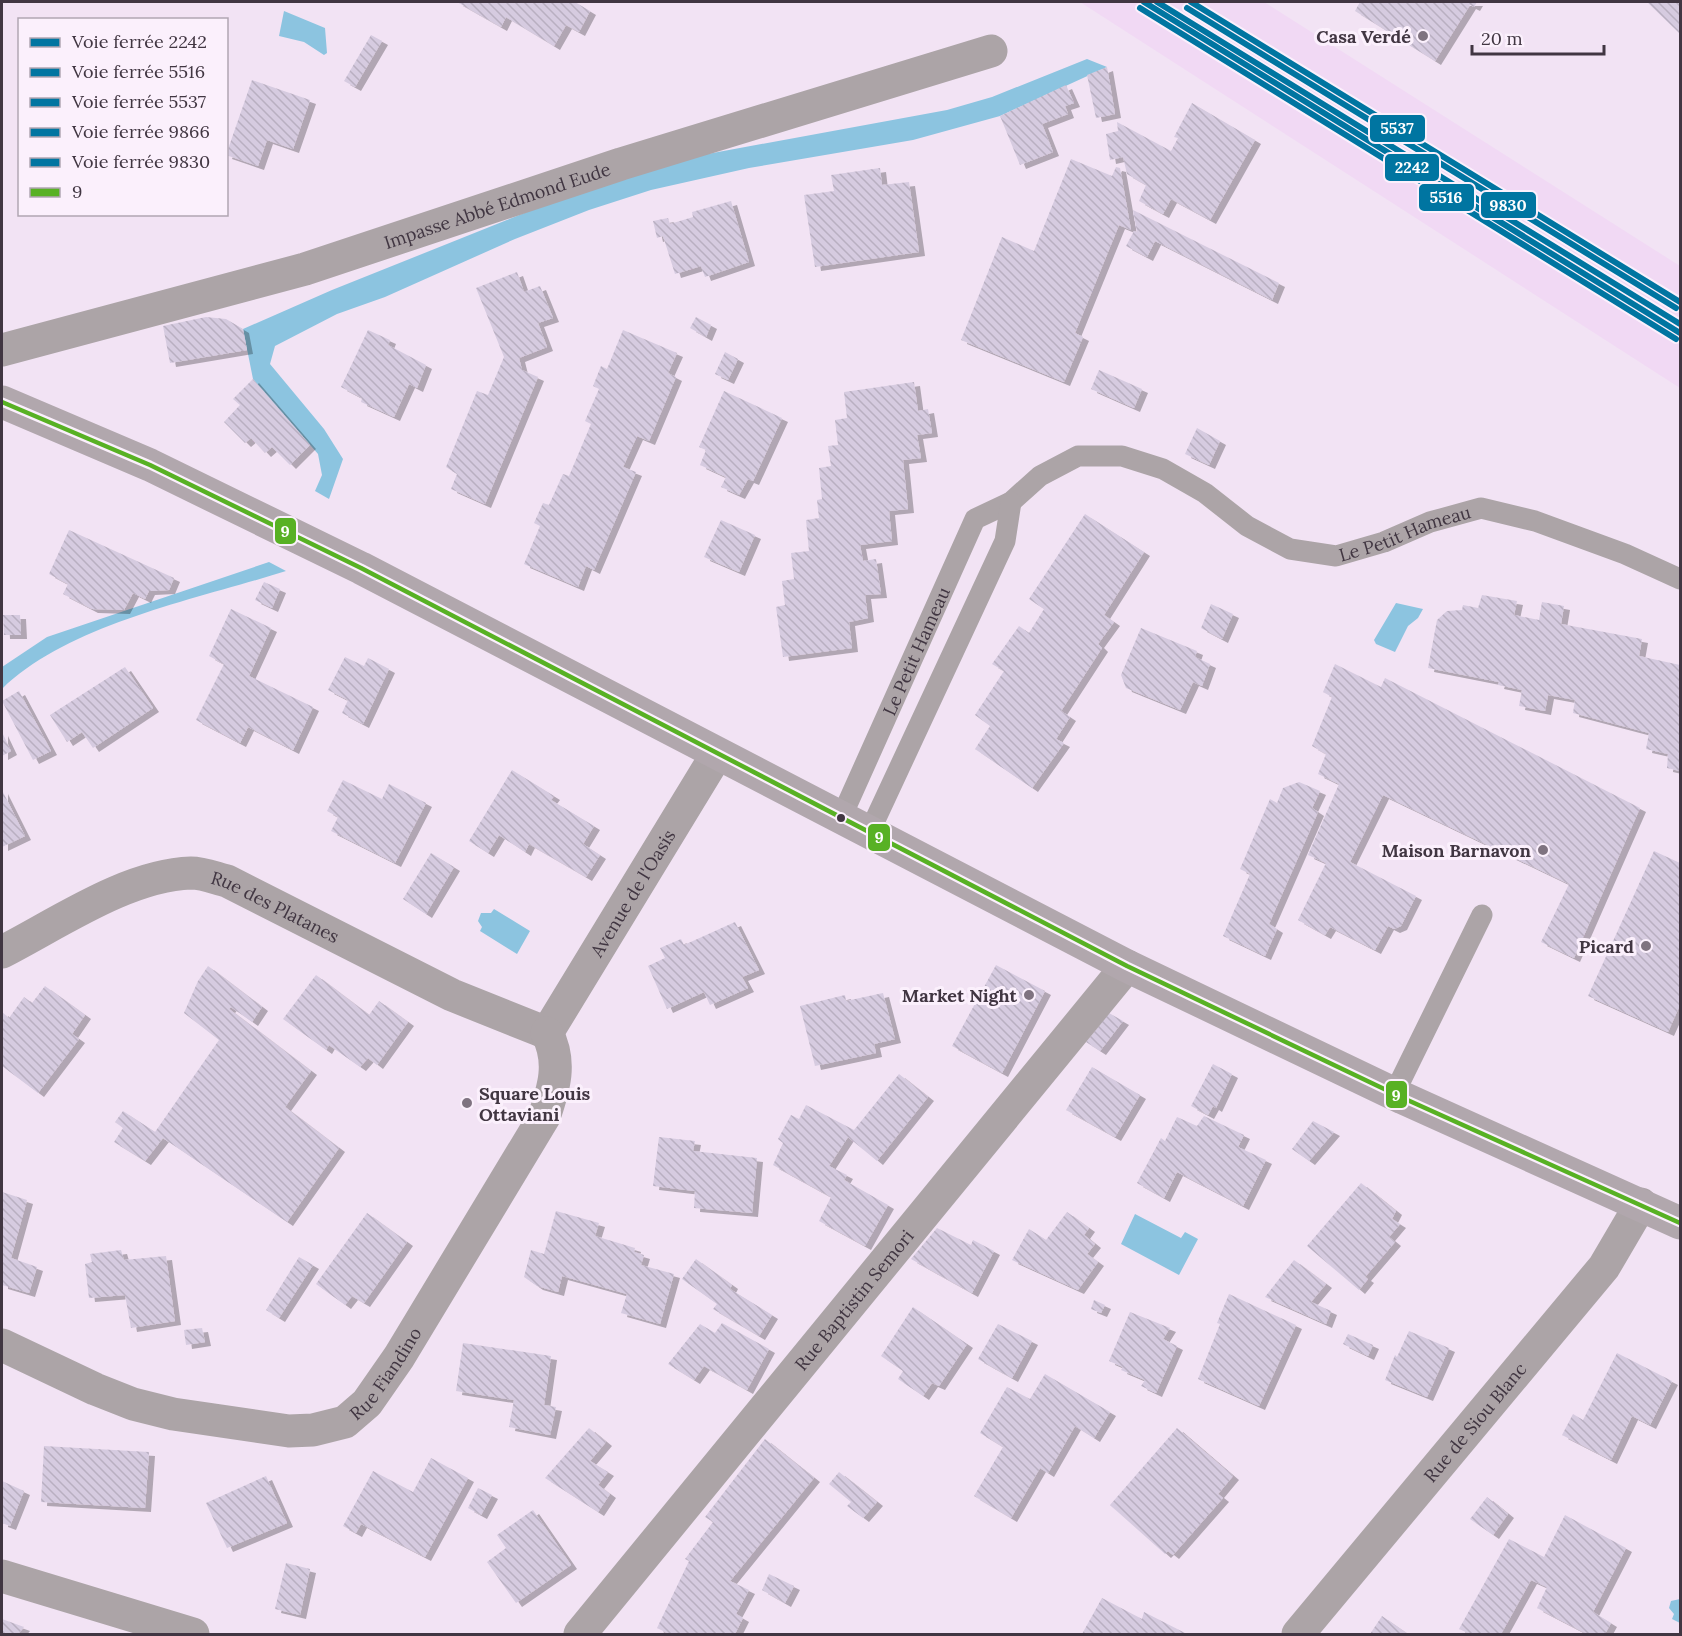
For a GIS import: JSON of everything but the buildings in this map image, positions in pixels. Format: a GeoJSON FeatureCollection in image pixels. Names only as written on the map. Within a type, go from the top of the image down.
{"type":"FeatureCollection","features":[{"type":"Feature","properties":{"kind":"main road"},"geometry":{"type":"LineString","coordinates":[[2,402],[150,465],[361,568],[1127,966],[1394,1094],[1641,1203],[1680,1223]]}},
{"type":"Feature","properties":{"kind":"street","name":"Impasse Abbé Edmond Eude"},"geometry":{"type":"LineString","coordinates":[[2,350],[305,269],[621,164],[992,51]]}},
{"type":"Feature","properties":{"kind":"street","name":"Avenue de l'Oasis"},"geometry":{"type":"LineString","coordinates":[[547,1033],[717,754]]}},
{"type":"Feature","properties":{"kind":"street","name":"Rue des Platanes"},"geometry":{"type":"LineString","coordinates":[[2,952],[121,891],[150,880],[193,873],[226,881],[452,995],[547,1033]]}},
{"type":"Feature","properties":{"kind":"street","name":"Rue Baptistin Semori"},"geometry":{"type":"LineString","coordinates":[[580,1635],[1127,966]]}},
{"type":"Feature","properties":{"kind":"street","name":"Rue Fiandino"},"geometry":{"type":"LineString","coordinates":[[2,1345],[95,1389],[173,1414],[289,1431],[313,1430],[345,1422],[367,1403],[399,1357],[540,1124],[554,1090],[556,1071],[556,1056],[547,1033]]}},
{"type":"Feature","properties":{"kind":"street","name":"Rue de Siou Blanc"},"geometry":{"type":"LineString","coordinates":[[1298,1635],[1604,1267],[1641,1203]]}},
{"type":"Feature","properties":{"kind":"street"},"geometry":{"type":"LineString","coordinates":[[2,1576],[193,1635]]}},
{"type":"Feature","properties":{"kind":"lane","name":"Le Petit Hameau"},"geometry":{"type":"LineString","coordinates":[[855,825],[975,519],[1011,502],[1040,476],[1078,456],[1122,456],[1163,469],[1205,494],[1247,526],[1290,549],[1336,556],[1384,542],[1430,522],[1481,508],[1535,521],[1625,554],[1680,579]]}},
{"type":"Feature","properties":{"kind":"lane","name":"Le Petit Hameau"},"geometry":{"type":"LineString","coordinates":[[855,825],[1005,541],[1011,502]]}},
{"type":"Feature","properties":{"kind":"lane"},"geometry":{"type":"LineString","coordinates":[[1394,1094],[1482,915]]}},
{"type":"Feature","properties":{"kind":"shaded area"},"geometry":{"type":"Polygon","coordinates":[[[1080,2],[1264,2],[1680,266],[1680,388],[1080,2]]]}},
{"type":"Feature","properties":{"kind":"water"},"geometry":{"type":"Polygon","coordinates":[[[284,11],[325,28],[327,53],[324,55],[304,42],[279,36],[284,11]]]}},
{"type":"Feature","properties":{"kind":"water"},"geometry":{"type":"Polygon","coordinates":[[[1087,59],[1107,67],[1000,116],[913,140],[749,168],[651,190],[589,210],[515,239],[385,297],[337,314],[275,346],[270,364],[324,429],[343,459],[329,499],[315,491],[322,475],[318,454],[253,379],[243,329],[332,290],[582,190],[702,155],[947,110],[992,97],[1087,59]]]}},
{"type":"Feature","properties":{"kind":"water"},"geometry":{"type":"Polygon","coordinates":[[[269,562],[286,571],[136,616],[98,630],[62,647],[30,666],[2,689],[2,667],[47,637],[269,562]]]}},
{"type":"Feature","properties":{"kind":"water"},"geometry":{"type":"Polygon","coordinates":[[[1396,603],[1423,609],[1418,618],[1408,626],[1395,652],[1376,644],[1374,640],[1396,603]]]}},
{"type":"Feature","properties":{"kind":"water"},"geometry":{"type":"Polygon","coordinates":[[[494,909],[530,931],[517,954],[480,931],[482,927],[478,921],[481,913],[491,913],[494,909]]]}},
{"type":"Feature","properties":{"kind":"water"},"geometry":{"type":"Polygon","coordinates":[[[1135,1214],[1181,1238],[1185,1232],[1198,1239],[1179,1275],[1121,1244],[1135,1214]]]}},
{"type":"Feature","properties":{"kind":"water"},"geometry":{"type":"Polygon","coordinates":[[[1680,1599],[1680,1623],[1672,1619],[1674,1614],[1669,1608],[1671,1601],[1680,1599]]]}},
{"type":"Feature","properties":{"kind":"rail line","name":"2242"},"geometry":{"type":"LineString","coordinates":[[1144,2],[1680,333]]}},
{"type":"Feature","properties":{"kind":"rail line","name":"9866"},"geometry":{"type":"LineString","coordinates":[[1157,2],[1680,324]]}},
{"type":"Feature","properties":{"kind":"rail line","name":"5537"},"geometry":{"type":"LineString","coordinates":[[1191,2],[1680,302]]}},
{"type":"Feature","properties":{"kind":"rail line","name":"5516"},"geometry":{"type":"LineString","coordinates":[[1140,8],[1676,339]]}},
{"type":"Feature","properties":{"kind":"rail line","name":"9830"},"geometry":{"type":"LineString","coordinates":[[1187,8],[1676,308]]}},
{"type":"Feature","properties":{"kind":"transit line","name":"9"},"geometry":{"type":"LineString","coordinates":[[2,402],[150,465],[361,568],[1127,966],[1403,1098],[1680,1223]]}},
{"type":"Feature","properties":{"kind":"place","name":"Casa Verdé"},"geometry":{"type":"Point","coordinates":[1423,36]}},
{"type":"Feature","properties":{"kind":"place","name":"Maison Barnavon"},"geometry":{"type":"Point","coordinates":[1543,850]}},
{"type":"Feature","properties":{"kind":"place","name":"Picard"},"geometry":{"type":"Point","coordinates":[1646,946]}},
{"type":"Feature","properties":{"kind":"place","name":"Market Night"},"geometry":{"type":"Point","coordinates":[1029,995]}},
{"type":"Feature","properties":{"kind":"place","name":"Square Louis Ottaviani"},"geometry":{"type":"Point","coordinates":[467,1103]}}]}
